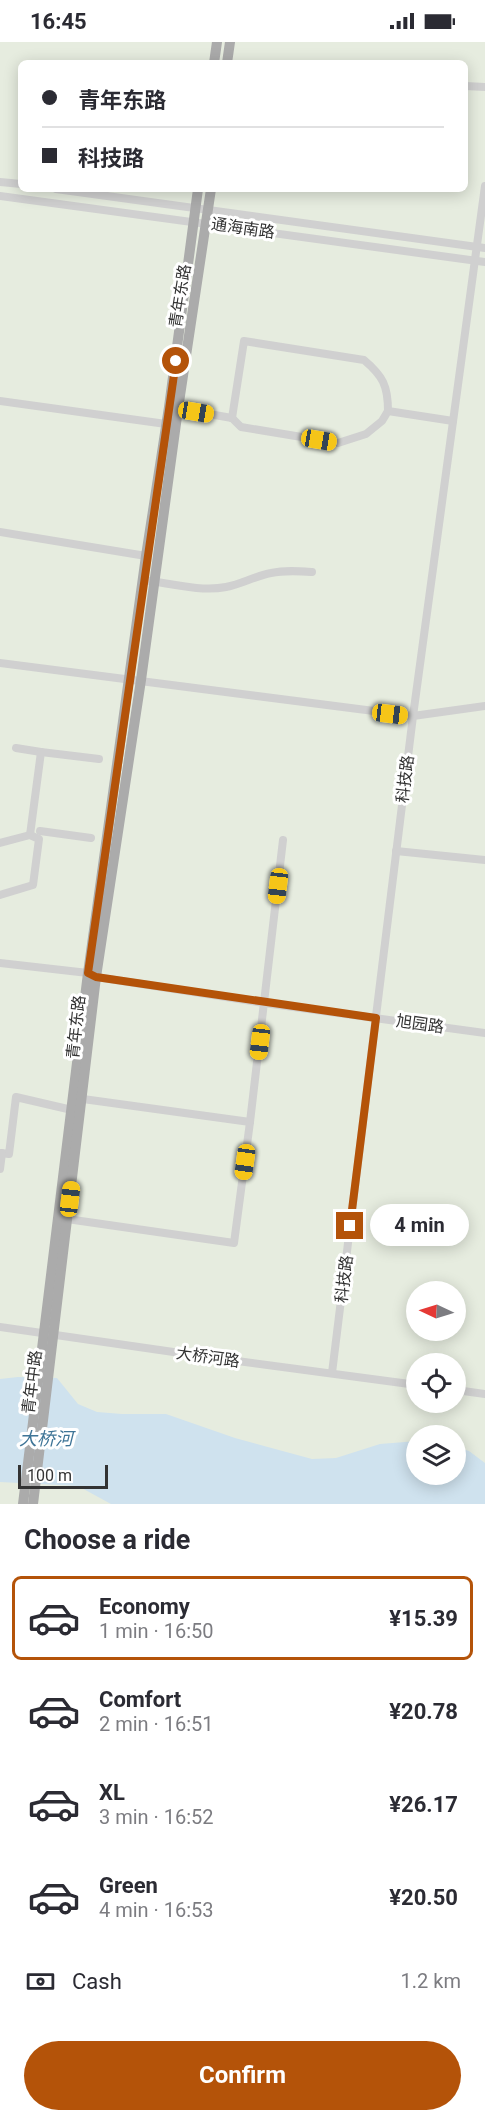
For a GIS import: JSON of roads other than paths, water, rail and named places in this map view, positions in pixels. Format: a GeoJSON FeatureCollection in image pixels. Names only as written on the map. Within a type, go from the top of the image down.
{"type":"FeatureCollection","features":[{"type":"Feature","properties":{"kind":"main road"},"geometry":{"type":"LineString","coordinates":[[216,60],[218,42]]}},
{"type":"Feature","properties":{"kind":"main road"},"geometry":{"type":"LineString","coordinates":[[228,60],[230,42]]}},
{"type":"Feature","properties":{"kind":"main road","name":"青年东路"},"geometry":{"type":"LineString","coordinates":[[47,1339],[72,1110],[200,223],[196,207],[198,192]]}},
{"type":"Feature","properties":{"kind":"main road","name":"青年东路"},"geometry":{"type":"LineString","coordinates":[[200,223],[208,210],[211,192]]}},
{"type":"Feature","properties":{"kind":"main road","name":"青年东路"},"geometry":{"type":"LineString","coordinates":[[149,580],[146,556],[166,424],[174,408]]}},
{"type":"Feature","properties":{"kind":"main road","name":"青年东路"},"geometry":{"type":"LineString","coordinates":[[47,1339],[67,1219],[83,1099],[92,975]]}},
{"type":"Feature","properties":{"kind":"main road"},"geometry":{"type":"LineString","coordinates":[[23,1504],[47,1339]]}},
{"type":"Feature","properties":{"kind":"main road","name":"青年中路"},"geometry":{"type":"LineString","coordinates":[[33,1504],[47,1339]]}},
{"type":"Feature","properties":{"kind":"street"},"geometry":{"type":"LineString","coordinates":[[468,86],[485,87]]}},
{"type":"Feature","properties":{"kind":"street"},"geometry":{"type":"LineString","coordinates":[[0,182],[18,184]]}},
{"type":"Feature","properties":{"kind":"street","name":"科技路"},"geometry":{"type":"LineString","coordinates":[[332,1373],[413,717],[475,260],[481,248],[485,186]]}},
{"type":"Feature","properties":{"kind":"street","name":"通海南路"},"geometry":{"type":"LineString","coordinates":[[79,192],[481,248]]}},
{"type":"Feature","properties":{"kind":"street","name":"通海南路"},"geometry":{"type":"LineString","coordinates":[[0,196],[485,262]]}},
{"type":"Feature","properties":{"kind":"street"},"geometry":{"type":"LineString","coordinates":[[174,408],[232,418],[242,427],[338,443],[366,434],[382,421],[388,411],[385,382],[364,360],[244,341],[232,418]]}},
{"type":"Feature","properties":{"kind":"street"},"geometry":{"type":"LineString","coordinates":[[0,401],[166,424]]}},
{"type":"Feature","properties":{"kind":"street"},"geometry":{"type":"LineString","coordinates":[[388,411],[453,421]]}},
{"type":"Feature","properties":{"kind":"street"},"geometry":{"type":"LineString","coordinates":[[0,532],[146,556]]}},
{"type":"Feature","properties":{"kind":"street"},"geometry":{"type":"LineString","coordinates":[[149,580],[207,588],[224,588],[269,573],[291,570],[312,572]]}},
{"type":"Feature","properties":{"kind":"street"},"geometry":{"type":"LineString","coordinates":[[0,663],[413,717],[485,706]]}},
{"type":"Feature","properties":{"kind":"street"},"geometry":{"type":"LineString","coordinates":[[16,748],[99,759]]}},
{"type":"Feature","properties":{"kind":"street"},"geometry":{"type":"LineString","coordinates":[[31,832],[41,752]]}},
{"type":"Feature","properties":{"kind":"street"},"geometry":{"type":"LineString","coordinates":[[0,843],[31,832],[39,835],[91,838]]}},
{"type":"Feature","properties":{"kind":"street"},"geometry":{"type":"LineString","coordinates":[[0,895],[33,885],[39,835]]}},
{"type":"Feature","properties":{"kind":"street"},"geometry":{"type":"LineString","coordinates":[[67,1219],[234,1243],[283,840]]}},
{"type":"Feature","properties":{"kind":"street"},"geometry":{"type":"LineString","coordinates":[[396,851],[485,860]]}},
{"type":"Feature","properties":{"kind":"street","name":"旭园路"},"geometry":{"type":"LineString","coordinates":[[0,963],[92,975],[264,1003],[485,1033]]}},
{"type":"Feature","properties":{"kind":"street"},"geometry":{"type":"LineString","coordinates":[[0,1169],[1,1153],[9,1154],[16,1096],[72,1110]]}},
{"type":"Feature","properties":{"kind":"street"},"geometry":{"type":"LineString","coordinates":[[83,1099],[250,1122]]}},
{"type":"Feature","properties":{"kind":"street","name":"大桥河路"},"geometry":{"type":"LineString","coordinates":[[0,1327],[47,1339],[406,1383]]}},
{"type":"Feature","properties":{"kind":"street"},"geometry":{"type":"LineString","coordinates":[[466,1391],[485,1394]]}},
{"type":"Feature","properties":{"kind":"water","name":"大桥河"},"geometry":{"type":"Polygon","coordinates":[[[57,1378],[78,1404],[97,1412],[166,1414],[235,1438],[312,1459],[336,1458],[380,1444],[406,1442],[406,1485],[466,1485],[466,1450],[485,1463],[485,1504],[111,1504],[78,1486],[0,1482],[0,1379],[57,1378]]]}}]}
